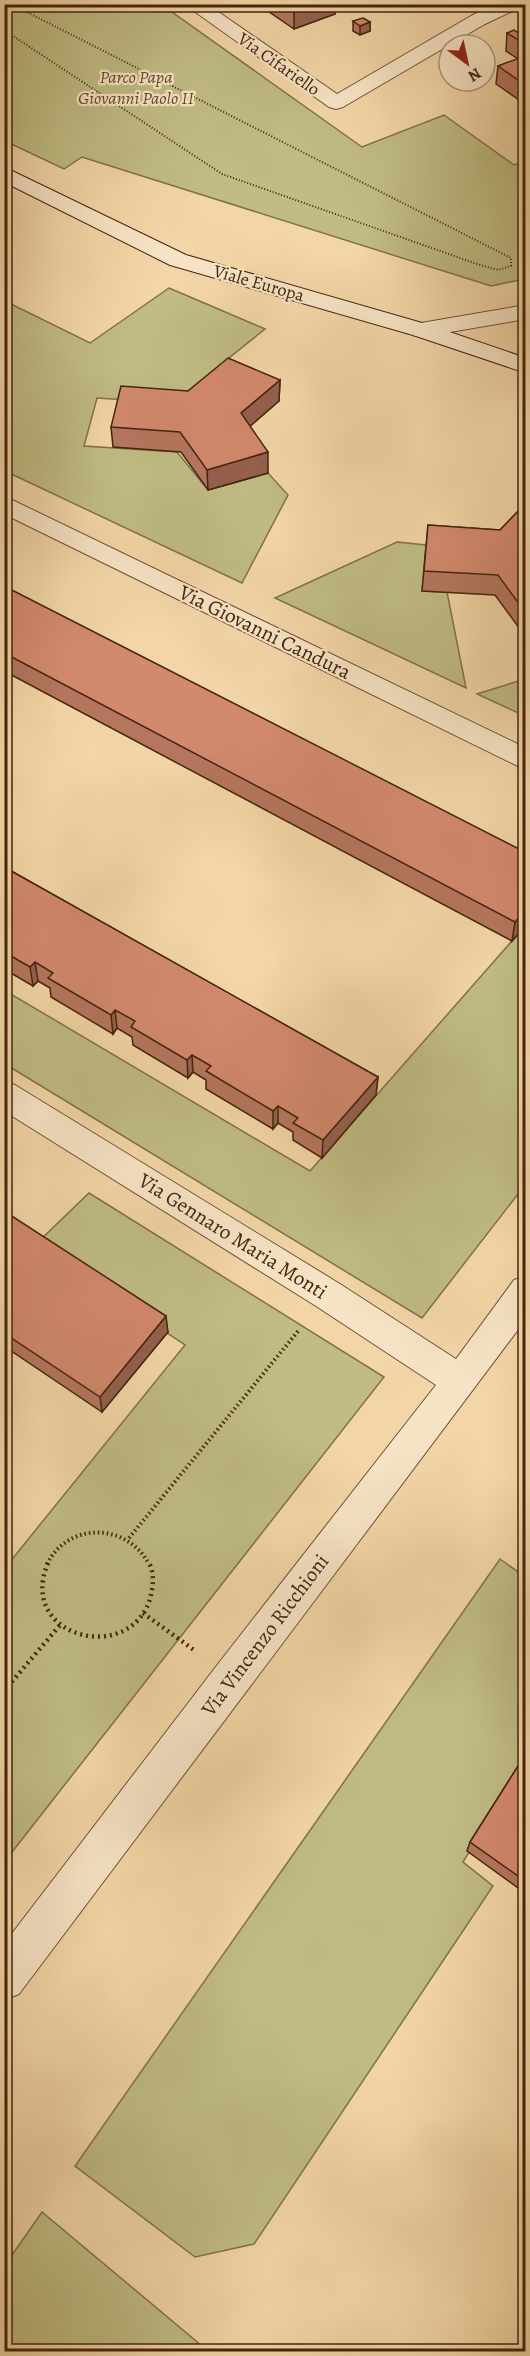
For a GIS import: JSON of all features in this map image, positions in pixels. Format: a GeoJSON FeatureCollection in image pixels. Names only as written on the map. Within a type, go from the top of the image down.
{"type":"FeatureCollection","features":[{"type":"Feature","properties":{"kind":"street","name":"Via Cifariello"},"geometry":{"type":"LineString","coordinates":[[193,4],[336,103],[470,15],[512,4]]}},
{"type":"Feature","properties":{"kind":"street","name":"Viale Europa"},"geometry":{"type":"LineString","coordinates":[[4,173],[178,260],[421,330],[525,366]]}},
{"type":"Feature","properties":{"kind":"street"},"geometry":{"type":"LineString","coordinates":[[421,330],[525,312]]}},
{"type":"Feature","properties":{"kind":"street","name":"Via Giovanni Candura"},"geometry":{"type":"LineString","coordinates":[[4,504],[525,760]]}},
{"type":"Feature","properties":{"kind":"street","name":"Via Gennaro Maria Monti"},"geometry":{"type":"LineString","coordinates":[[4,1094],[328,1295],[460,1381]]}},
{"type":"Feature","properties":{"kind":"street","name":"Via Vincenzo Ricchioni"},"geometry":{"type":"LineString","coordinates":[[4,1979],[232,1677],[460,1381],[525,1291]]}},
{"type":"Feature","properties":{"kind":"path"},"geometry":{"type":"LineString","coordinates":[[4,30],[222,174],[477,264],[498,270],[511,266],[511,258],[11,4]]}},
{"type":"Feature","properties":{"kind":"path"},"geometry":{"type":"LineString","coordinates":[[129,1538],[328,1295]]}},
{"type":"Feature","properties":{"kind":"path"},"geometry":{"type":"LineString","coordinates":[[98,1531],[129,1538],[140,1547],[152,1571],[153,1586],[143,1613],[133,1624],[119,1633],[104,1637],[72,1634],[49,1614],[43,1599],[41,1583],[54,1552],[81,1534],[98,1531]]}},
{"type":"Feature","properties":{"kind":"path"},"geometry":{"type":"LineString","coordinates":[[143,1613],[232,1677]]}},
{"type":"Feature","properties":{"kind":"path"},"geometry":{"type":"LineString","coordinates":[[4,1691],[60,1625]]}},
{"type":"Feature","properties":{"kind":"green space","name":"Parco Papa Giovanni Paolo II"},"geometry":{"type":"Polygon","coordinates":[[[5,4],[162,5],[362,147],[444,115],[514,165],[525,161],[525,279],[491,286],[82,157],[64,169],[5,141],[5,4]]]}},
{"type":"Feature","properties":{"kind":"green space"},"geometry":{"type":"Polygon","coordinates":[[[169,288],[265,329],[173,403],[97,398],[84,446],[177,452],[208,490],[268,473],[288,495],[242,583],[5,471],[5,360],[11,355],[5,346],[5,301],[90,343],[169,288]]]}},
{"type":"Feature","properties":{"kind":"green space"},"geometry":{"type":"Polygon","coordinates":[[[397,542],[426,545],[422,591],[447,592],[466,688],[275,598],[397,542]]]}},
{"type":"Feature","properties":{"kind":"green space"},"geometry":{"type":"Polygon","coordinates":[[[525,679],[525,716],[477,694],[525,679]]]}},
{"type":"Feature","properties":{"kind":"green space"},"geometry":{"type":"Polygon","coordinates":[[[525,926],[525,1185],[422,1318],[5,1064],[4,990],[310,1171],[525,926]]]}},
{"type":"Feature","properties":{"kind":"green space"},"geometry":{"type":"Polygon","coordinates":[[[89,1193],[384,1377],[5,1861],[5,1568],[185,1345],[35,1245],[89,1193]]]}},
{"type":"Feature","properties":{"kind":"green space"},"geometry":{"type":"Polygon","coordinates":[[[500,1559],[525,1577],[525,1762],[463,1862],[493,1886],[254,2244],[195,2257],[75,2166],[500,1559]]]}},
{"type":"Feature","properties":{"kind":"green space"},"geometry":{"type":"Polygon","coordinates":[[[42,2212],[208,2351],[5,2351],[5,2265],[42,2212]]]}},
{"type":"Feature","properties":{"kind":"building"},"geometry":{"type":"Polygon","coordinates":[[[285,4],[313,4],[294,11],[285,4]]]}},
{"type":"Feature","properties":{"kind":"building"},"geometry":{"type":"Polygon","coordinates":[[[363,18],[370,22],[360,26],[353,21],[363,18]]]}},
{"type":"Feature","properties":{"kind":"building"},"geometry":{"type":"Polygon","coordinates":[[[525,27],[525,44],[507,33],[514,30],[517,32],[525,27]]]}},
{"type":"Feature","properties":{"kind":"building"},"geometry":{"type":"Polygon","coordinates":[[[525,56],[525,85],[498,66],[525,56]]]}},
{"type":"Feature","properties":{"kind":"building"},"geometry":{"type":"Polygon","coordinates":[[[228,358],[280,380],[241,413],[268,452],[207,470],[180,432],[111,427],[121,386],[188,391],[228,358]]]}},
{"type":"Feature","properties":{"kind":"building"},"geometry":{"type":"Polygon","coordinates":[[[525,504],[525,612],[498,575],[424,571],[428,525],[500,530],[525,504]]]}},
{"type":"Feature","properties":{"kind":"building"},"geometry":{"type":"Polygon","coordinates":[[[4,586],[525,852],[525,910],[515,922],[4,653],[4,586]]]}},
{"type":"Feature","properties":{"kind":"building"},"geometry":{"type":"Polygon","coordinates":[[[4,867],[378,1077],[323,1140],[293,1123],[298,1118],[278,1106],[273,1111],[206,1071],[211,1066],[192,1055],[187,1060],[131,1027],[135,1021],[115,1010],[111,1015],[48,978],[53,973],[35,962],[30,967],[4,952],[4,867]]]}},
{"type":"Feature","properties":{"kind":"building"},"geometry":{"type":"Polygon","coordinates":[[[4,1211],[166,1316],[100,1397],[4,1333],[4,1211]]]}},
{"type":"Feature","properties":{"kind":"building"},"geometry":{"type":"Polygon","coordinates":[[[525,1755],[525,1881],[470,1842],[525,1755]]]}}]}
